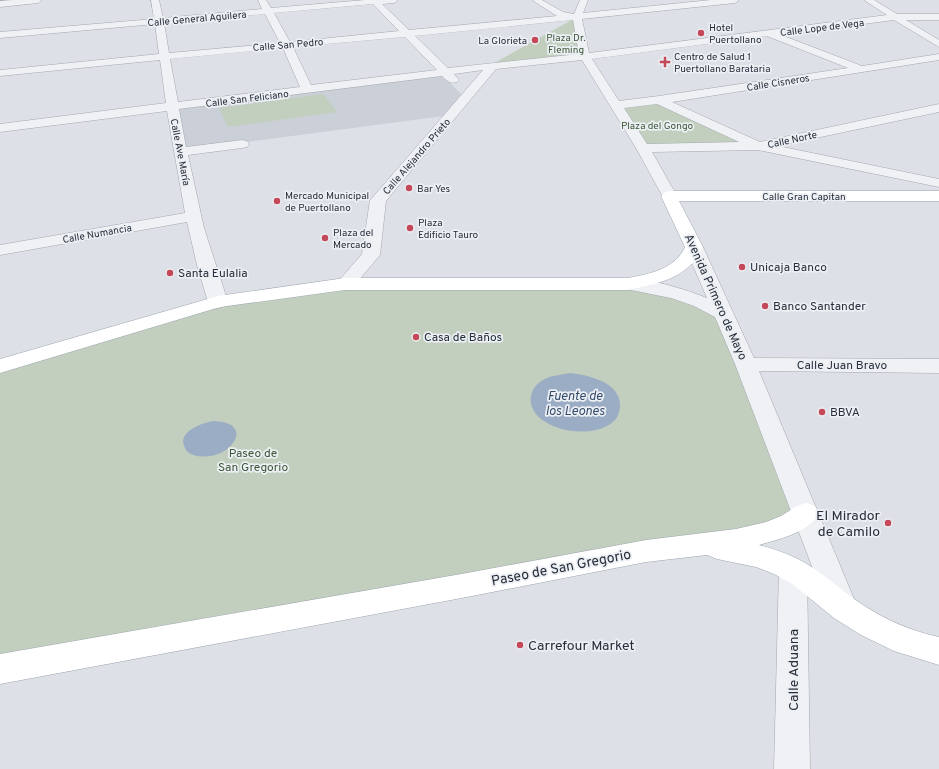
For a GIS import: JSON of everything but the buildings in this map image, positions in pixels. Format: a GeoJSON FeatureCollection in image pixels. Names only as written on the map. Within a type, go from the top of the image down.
{"type":"FeatureCollection","features":[{"type":"Feature","properties":{"kind":"main road","name":"Calle Gran Capitan"},"geometry":{"type":"LineString","coordinates":[[669,196],[939,196]]}},
{"type":"Feature","properties":{"kind":"main road","name":"Avenida Primero de Mayo"},"geometry":{"type":"LineString","coordinates":[[669,196],[694,247]]}},
{"type":"Feature","properties":{"kind":"main road"},"geometry":{"type":"LineString","coordinates":[[0,366],[218,302],[345,284],[628,284],[659,276],[673,270],[687,260],[694,247]]}},
{"type":"Feature","properties":{"kind":"main road","name":"Paseo de San Gregorio"},"geometry":{"type":"LineString","coordinates":[[0,669],[406,597],[646,551],[698,545],[752,536],[777,529],[798,519],[806,513]]}},
{"type":"Feature","properties":{"kind":"main road","name":"Paseo de San Gregorio"},"geometry":{"type":"LineString","coordinates":[[698,545],[736,551],[761,557],[793,570],[851,614],[879,630],[904,641],[939,650]]}},
{"type":"Feature","properties":{"kind":"street"},"geometry":{"type":"LineString","coordinates":[[1,4],[38,0]]}},
{"type":"Feature","properties":{"kind":"street","name":"Calle Ave María"},"geometry":{"type":"LineString","coordinates":[[155,0],[172,107],[193,216],[209,276],[218,302]]}},
{"type":"Feature","properties":{"kind":"street"},"geometry":{"type":"LineString","coordinates":[[262,0],[286,44],[307,90]]}},
{"type":"Feature","properties":{"kind":"street","name":"Calle General Aguilera"},"geometry":{"type":"LineString","coordinates":[[0,35],[394,0]]}},
{"type":"Feature","properties":{"kind":"street"},"geometry":{"type":"LineString","coordinates":[[536,0],[560,14],[577,17],[584,0]]}},
{"type":"Feature","properties":{"kind":"street","name":"Calle San Pedro"},"geometry":{"type":"LineString","coordinates":[[0,73],[286,44],[577,17],[735,0]]}},
{"type":"Feature","properties":{"kind":"street"},"geometry":{"type":"LineString","coordinates":[[868,0],[939,44]]}},
{"type":"Feature","properties":{"kind":"street"},"geometry":{"type":"LineString","coordinates":[[375,1],[468,95]]}},
{"type":"Feature","properties":{"kind":"street","name":"Avenida Primero de Mayo"},"geometry":{"type":"LineString","coordinates":[[577,17],[585,57],[660,176],[669,196]]}},
{"type":"Feature","properties":{"kind":"street","name":"Calle Lope de Vega"},"geometry":{"type":"LineString","coordinates":[[585,57],[895,17],[939,17]]}},
{"type":"Feature","properties":{"kind":"street"},"geometry":{"type":"LineString","coordinates":[[768,33],[863,69]]}},
{"type":"Feature","properties":{"kind":"street"},"geometry":{"type":"LineString","coordinates":[[493,66],[585,57]]}},
{"type":"Feature","properties":{"kind":"street","name":"Calle Cisneros"},"geometry":{"type":"LineString","coordinates":[[616,106],[939,57]]}},
{"type":"Feature","properties":{"kind":"street","name":"Calle San Feliciano"},"geometry":{"type":"LineString","coordinates":[[0,128],[493,66]]}},
{"type":"Feature","properties":{"kind":"street","name":"Calle Alejandro Prieto"},"geometry":{"type":"LineString","coordinates":[[345,284],[371,255],[378,200],[493,66]]}},
{"type":"Feature","properties":{"kind":"street"},"geometry":{"type":"LineString","coordinates":[[658,100],[758,146],[939,183]]}},
{"type":"Feature","properties":{"kind":"street","name":"Calle Norte"},"geometry":{"type":"LineString","coordinates":[[643,148],[758,146],[939,108]]}},
{"type":"Feature","properties":{"kind":"street"},"geometry":{"type":"LineString","coordinates":[[181,152],[242,144]]}},
{"type":"Feature","properties":{"kind":"street","name":"Calle Numancia"},"geometry":{"type":"LineString","coordinates":[[0,250],[193,216]]}},
{"type":"Feature","properties":{"kind":"street","name":"Avenida Primero de Mayo"},"geometry":{"type":"LineString","coordinates":[[694,247],[746,364],[842,606]]}},
{"type":"Feature","properties":{"kind":"street"},"geometry":{"type":"LineString","coordinates":[[628,284],[679,293],[708,304],[724,314]]}},
{"type":"Feature","properties":{"kind":"street","name":"Calle Juan Bravo"},"geometry":{"type":"LineString","coordinates":[[746,364],[939,366]]}},
{"type":"Feature","properties":{"kind":"street","name":"Calle Aduana"},"geometry":{"type":"LineString","coordinates":[[792,769],[793,570]]}},
{"type":"Feature","properties":{"kind":"shaded area"},"geometry":{"type":"Polygon","coordinates":[[[441,74],[463,96],[444,116],[185,150],[178,108],[441,74]]]}},
{"type":"Feature","properties":{"kind":"green space","name":"Plaza Dr. Fleming"},"geometry":{"type":"Polygon","coordinates":[[[577,17],[585,57],[487,67],[577,17]]]}},
{"type":"Feature","properties":{"kind":"green space"},"geometry":{"type":"Polygon","coordinates":[[[323,94],[337,112],[228,127],[219,108],[323,94]]]}},
{"type":"Feature","properties":{"kind":"green space","name":"Plaza del Gongo"},"geometry":{"type":"Polygon","coordinates":[[[659,100],[758,146],[643,148],[616,105],[659,100]]]}},
{"type":"Feature","properties":{"kind":"green space","name":"Paseo de San Gregorio"},"geometry":{"type":"Polygon","coordinates":[[[345,284],[628,284],[724,314],[798,519],[0,669],[0,366],[218,302],[345,284]]]}},
{"type":"Feature","properties":{"kind":"water","name":"Fuente de los Leones"},"geometry":{"type":"Polygon","coordinates":[[[570,373],[602,381],[615,391],[619,397],[620,407],[619,412],[613,422],[597,430],[577,431],[567,430],[549,424],[536,415],[531,404],[534,388],[546,378],[570,373]]]}},
{"type":"Feature","properties":{"kind":"water"},"geometry":{"type":"Polygon","coordinates":[[[213,421],[227,423],[234,428],[236,434],[234,441],[228,448],[220,453],[209,456],[197,456],[188,452],[183,442],[187,433],[197,426],[213,421]]]}},
{"type":"Feature","properties":{"kind":"place","name":"Hotel Puertollano"},"geometry":{"type":"Point","coordinates":[701,33]}},
{"type":"Feature","properties":{"kind":"place","name":"La Glorieta"},"geometry":{"type":"Point","coordinates":[535,40]}},
{"type":"Feature","properties":{"kind":"place","name":"Centro de Salud 1 Puertollano Barataria"},"geometry":{"type":"Point","coordinates":[665,62]}},
{"type":"Feature","properties":{"kind":"place","name":"Bar Yes"},"geometry":{"type":"Point","coordinates":[409,188]}},
{"type":"Feature","properties":{"kind":"place","name":"Mercado Municipal de Puertollano"},"geometry":{"type":"Point","coordinates":[277,201]}},
{"type":"Feature","properties":{"kind":"place","name":"Plaza Edificio Tauro"},"geometry":{"type":"Point","coordinates":[410,228]}},
{"type":"Feature","properties":{"kind":"place","name":"Plaza del Mercado"},"geometry":{"type":"Point","coordinates":[325,238]}},
{"type":"Feature","properties":{"kind":"place","name":"Unicaja Banco"},"geometry":{"type":"Point","coordinates":[742,267]}},
{"type":"Feature","properties":{"kind":"place","name":"Santa Eulalia"},"geometry":{"type":"Point","coordinates":[170,273]}},
{"type":"Feature","properties":{"kind":"place","name":"Banco Santander"},"geometry":{"type":"Point","coordinates":[765,306]}},
{"type":"Feature","properties":{"kind":"place","name":"Casa de Baños"},"geometry":{"type":"Point","coordinates":[416,337]}},
{"type":"Feature","properties":{"kind":"place","name":"BBVA"},"geometry":{"type":"Point","coordinates":[822,412]}},
{"type":"Feature","properties":{"kind":"place","name":"El Mirador de Camilo"},"geometry":{"type":"Point","coordinates":[888,523]}},
{"type":"Feature","properties":{"kind":"place","name":"Carrefour Market"},"geometry":{"type":"Point","coordinates":[520,645]}}]}
